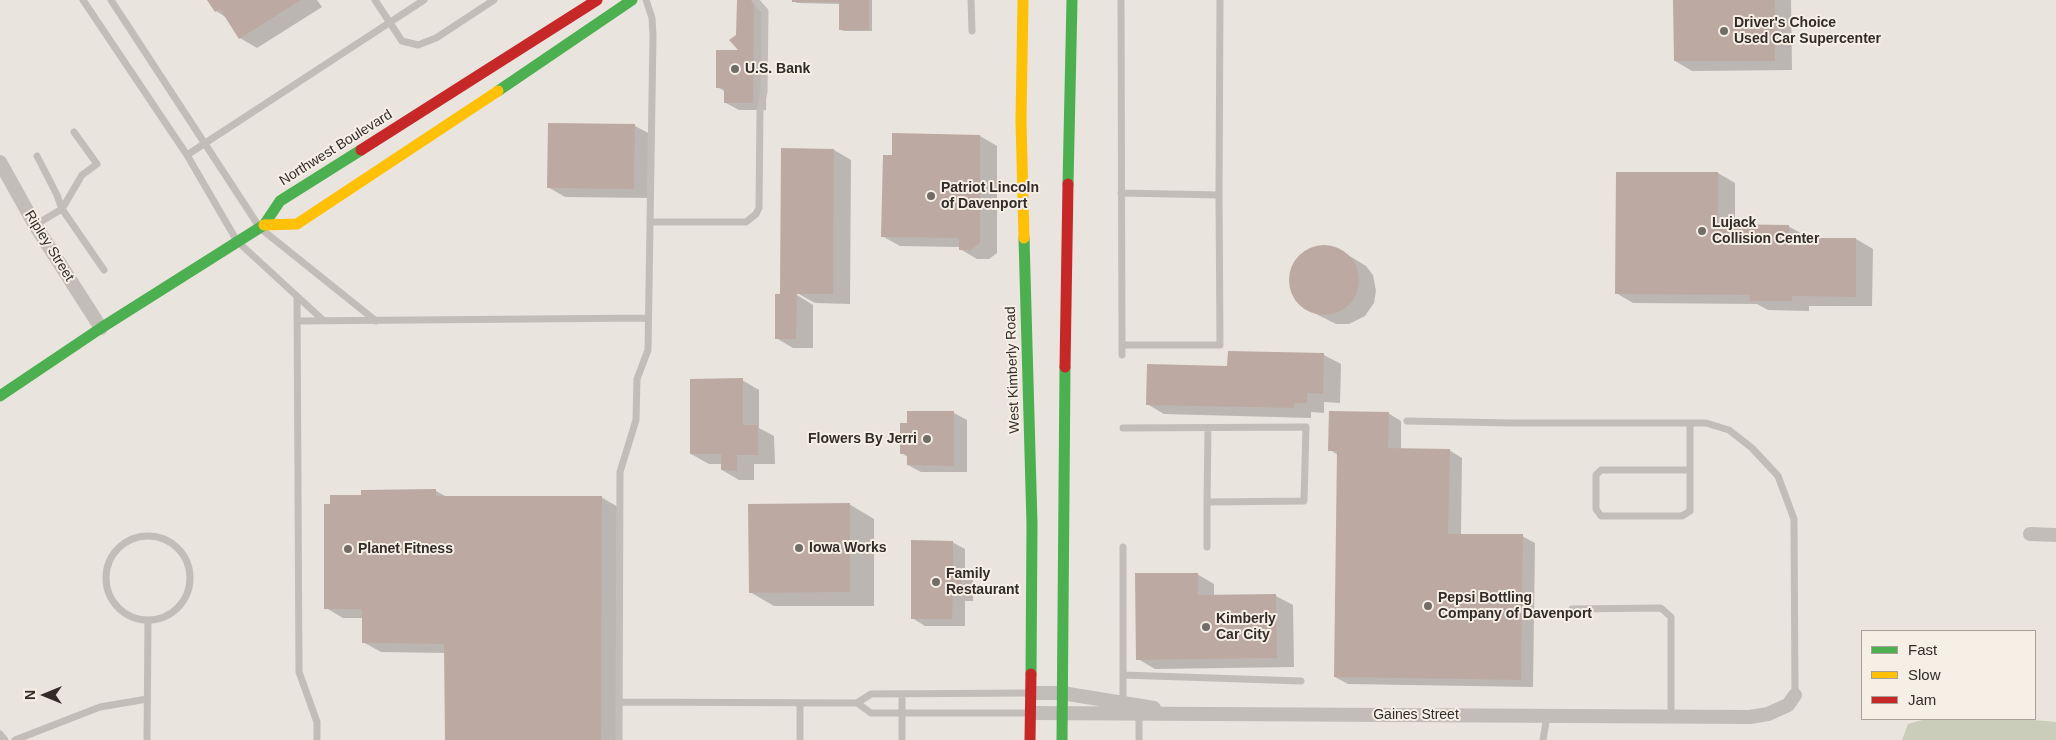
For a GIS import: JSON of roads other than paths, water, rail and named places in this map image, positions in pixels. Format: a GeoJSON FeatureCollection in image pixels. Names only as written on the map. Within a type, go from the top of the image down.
{"type":"FeatureCollection","features":[{"type":"Feature","properties":{"kind":"main road","name":"Northwest Boulevard"},"geometry":{"type":"LineString","coordinates":[[0,396],[101,328],[262,227],[280,201],[596,0]]}},
{"type":"Feature","properties":{"kind":"main road"},"geometry":{"type":"LineString","coordinates":[[262,227],[296,224],[632,0]]}},
{"type":"Feature","properties":{"kind":"main road","name":"West Kimberly Road"},"geometry":{"type":"LineString","coordinates":[[1023,0],[1021,121],[1032,524],[1030,740]]}},
{"type":"Feature","properties":{"kind":"main road"},"geometry":{"type":"LineString","coordinates":[[1062,740],[1066,293],[1072,0]]}},
{"type":"Feature","properties":{"kind":"street","name":"Ripley Street"},"geometry":{"type":"LineString","coordinates":[[0,162],[35,225],[101,328]]}},
{"type":"Feature","properties":{"kind":"street"},"geometry":{"type":"LineString","coordinates":[[2030,534],[2056,535]]}},
{"type":"Feature","properties":{"kind":"street"},"geometry":{"type":"LineString","coordinates":[[1031,694],[1062,694],[1123,708]]}},
{"type":"Feature","properties":{"kind":"street","name":"Gaines Street"},"geometry":{"type":"LineString","coordinates":[[1031,713],[1062,713],[1123,708],[1184,714],[1750,717],[1768,714],[1788,705],[1795,695]]}},
{"type":"Feature","properties":{"kind":"lane"},"geometry":{"type":"LineString","coordinates":[[83,0],[187,155],[238,241],[296,298],[324,321]]}},
{"type":"Feature","properties":{"kind":"lane"},"geometry":{"type":"LineString","coordinates":[[111,0],[262,227],[376,320]]}},
{"type":"Feature","properties":{"kind":"lane"},"geometry":{"type":"LineString","coordinates":[[375,0],[389,24],[402,41],[418,45],[436,38],[494,0]]}},
{"type":"Feature","properties":{"kind":"lane"},"geometry":{"type":"LineString","coordinates":[[187,155],[424,0]]}},
{"type":"Feature","properties":{"kind":"lane"},"geometry":{"type":"LineString","coordinates":[[619,740],[620,472],[636,420],[637,379],[648,350],[653,36],[652,18],[646,0]]}},
{"type":"Feature","properties":{"kind":"lane"},"geometry":{"type":"LineString","coordinates":[[650,222],[746,222],[756,214],[759,208],[760,111],[764,92],[765,12],[755,0]]}},
{"type":"Feature","properties":{"kind":"lane"},"geometry":{"type":"LineString","coordinates":[[972,0],[972,31]]}},
{"type":"Feature","properties":{"kind":"lane"},"geometry":{"type":"LineString","coordinates":[[1121,0],[1122,355]]}},
{"type":"Feature","properties":{"kind":"lane"},"geometry":{"type":"LineString","coordinates":[[1122,345],[1220,345],[1220,0]]}},
{"type":"Feature","properties":{"kind":"lane"},"geometry":{"type":"LineString","coordinates":[[35,225],[62,208],[82,175],[97,164],[74,132]]}},
{"type":"Feature","properties":{"kind":"lane"},"geometry":{"type":"LineString","coordinates":[[37,156],[62,208],[104,270]]}},
{"type":"Feature","properties":{"kind":"lane"},"geometry":{"type":"LineString","coordinates":[[1121,193],[1219,195]]}},
{"type":"Feature","properties":{"kind":"lane"},"geometry":{"type":"LineString","coordinates":[[296,298],[299,672],[317,722],[317,740]]}},
{"type":"Feature","properties":{"kind":"lane"},"geometry":{"type":"LineString","coordinates":[[297,321],[648,318]]}},
{"type":"Feature","properties":{"kind":"lane"},"geometry":{"type":"LineString","coordinates":[[1407,421],[1706,423],[1729,430],[1752,448],[1778,476],[1794,519],[1795,695]]}},
{"type":"Feature","properties":{"kind":"lane"},"geometry":{"type":"LineString","coordinates":[[1690,423],[1690,470],[1690,511],[1682,516],[1602,516],[1596,510],[1596,475],[1602,470],[1690,470]]}},
{"type":"Feature","properties":{"kind":"lane"},"geometry":{"type":"LineString","coordinates":[[1123,428],[1306,428],[1304,501],[1207,502]]}},
{"type":"Feature","properties":{"kind":"lane"},"geometry":{"type":"LineString","coordinates":[[1207,547],[1208,428]]}},
{"type":"Feature","properties":{"kind":"lane"},"geometry":{"type":"LineString","coordinates":[[150,536],[164,539],[176,546],[185,558],[189,572],[189,586],[184,599],[175,610],[162,618],[148,620],[135,618],[123,612],[114,602],[108,591],[106,577],[108,564],[114,552],[124,543],[136,537],[150,536]]}},
{"type":"Feature","properties":{"kind":"lane"},"geometry":{"type":"LineString","coordinates":[[1123,548],[1123,708]]}},
{"type":"Feature","properties":{"kind":"lane"},"geometry":{"type":"LineString","coordinates":[[1572,609],[1660,608],[1671,617],[1671,716]]}},
{"type":"Feature","properties":{"kind":"lane"},"geometry":{"type":"LineString","coordinates":[[147,740],[148,620]]}},
{"type":"Feature","properties":{"kind":"lane"},"geometry":{"type":"LineString","coordinates":[[1123,675],[1301,681]]}},
{"type":"Feature","properties":{"kind":"lane"},"geometry":{"type":"LineString","coordinates":[[619,702],[857,703],[871,694],[1031,694]]}},
{"type":"Feature","properties":{"kind":"lane"},"geometry":{"type":"LineString","coordinates":[[902,694],[902,740]]}},
{"type":"Feature","properties":{"kind":"lane"},"geometry":{"type":"LineString","coordinates":[[15,740],[100,707],[147,699]]}},
{"type":"Feature","properties":{"kind":"lane"},"geometry":{"type":"LineString","coordinates":[[800,703],[800,740]]}},
{"type":"Feature","properties":{"kind":"lane"},"geometry":{"type":"LineString","coordinates":[[857,703],[871,713],[1031,713]]}},
{"type":"Feature","properties":{"kind":"lane"},"geometry":{"type":"LineString","coordinates":[[1139,709],[1139,740]]}},
{"type":"Feature","properties":{"kind":"lane"},"geometry":{"type":"LineString","coordinates":[[1543,740],[1547,716]]}},
{"type":"Feature","properties":{"kind":"lane"},"geometry":{"type":"LineString","coordinates":[[0,734],[5,740]]}},
{"type":"Feature","properties":{"kind":"place","name":"Driver's Choice Used Car Supercenter"},"geometry":{"type":"Point","coordinates":[1724,31]}},
{"type":"Feature","properties":{"kind":"place","name":"U.S. Bank"},"geometry":{"type":"Point","coordinates":[735,69]}},
{"type":"Feature","properties":{"kind":"place","name":"Patriot Lincoln of Davenport"},"geometry":{"type":"Point","coordinates":[931,196]}},
{"type":"Feature","properties":{"kind":"place","name":"Lujack Collision Center"},"geometry":{"type":"Point","coordinates":[1702,231]}},
{"type":"Feature","properties":{"kind":"place","name":"Flowers By Jerri"},"geometry":{"type":"Point","coordinates":[927,439]}},
{"type":"Feature","properties":{"kind":"place","name":"Iowa Works"},"geometry":{"type":"Point","coordinates":[799,548]}},
{"type":"Feature","properties":{"kind":"place","name":"Planet Fitness"},"geometry":{"type":"Point","coordinates":[348,549]}},
{"type":"Feature","properties":{"kind":"place","name":"Family Restaurant"},"geometry":{"type":"Point","coordinates":[936,582]}},
{"type":"Feature","properties":{"kind":"place","name":"Pepsi Bottling Company of Davenport"},"geometry":{"type":"Point","coordinates":[1428,606]}},
{"type":"Feature","properties":{"kind":"place","name":"Kimberly Car City"},"geometry":{"type":"Point","coordinates":[1206,627]}}]}
